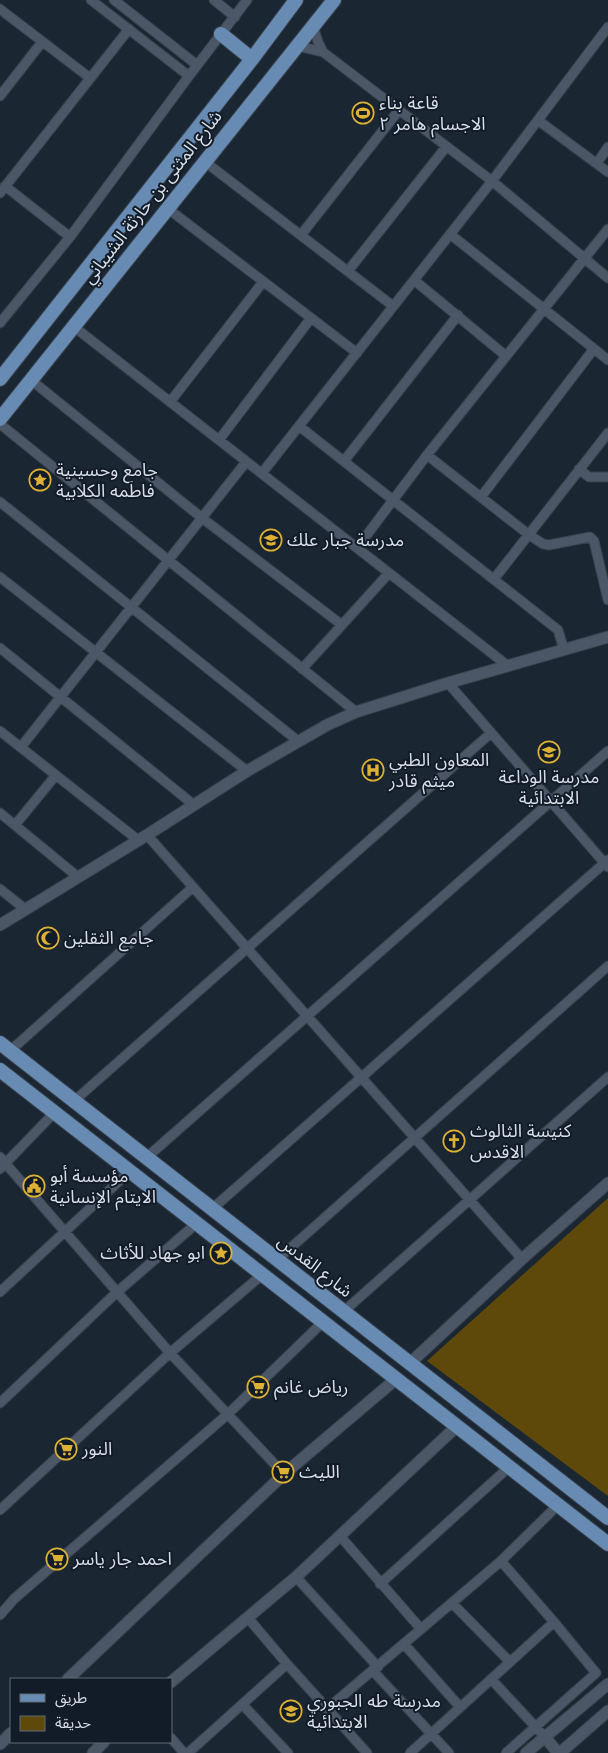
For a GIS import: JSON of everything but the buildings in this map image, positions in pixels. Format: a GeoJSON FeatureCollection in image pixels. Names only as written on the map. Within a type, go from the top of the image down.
{"type":"FeatureCollection","features":[{"type":"Feature","properties":{"kind":"main road","name":"شارع المثنى بن حارثة الشيباني"},"geometry":{"type":"LineString","coordinates":[[0,378],[252,59],[296,0]]}},
{"type":"Feature","properties":{"kind":"main road","name":"شارع المثنى بن حارثة الشيباني"},"geometry":{"type":"LineString","coordinates":[[1,416],[334,0]]}},
{"type":"Feature","properties":{"kind":"main road"},"geometry":{"type":"LineString","coordinates":[[221,34],[252,59]]}},
{"type":"Feature","properties":{"kind":"main road","name":"شارع القدس"},"geometry":{"type":"LineString","coordinates":[[5,1047],[608,1518]]}},
{"type":"Feature","properties":{"kind":"main road"},"geometry":{"type":"LineString","coordinates":[[0,1070],[608,1544]]}},
{"type":"Feature","properties":{"kind":"main road"},"geometry":{"type":"LineString","coordinates":[[94,1143],[107,1128]]}},
{"type":"Feature","properties":{"kind":"main road"},"geometry":{"type":"LineString","coordinates":[[282,1290],[293,1291],[303,1281]]}},
{"type":"Feature","properties":{"kind":"main road"},"geometry":{"type":"LineString","coordinates":[[298,1303],[299,1293],[303,1288],[303,1281]]}},
{"type":"Feature","properties":{"kind":"street"},"geometry":{"type":"LineString","coordinates":[[91,0],[189,76]]}},
{"type":"Feature","properties":{"kind":"street"},"geometry":{"type":"LineString","coordinates":[[114,0],[197,65]]}},
{"type":"Feature","properties":{"kind":"street"},"geometry":{"type":"LineString","coordinates":[[214,0],[235,17]]}},
{"type":"Feature","properties":{"kind":"street"},"geometry":{"type":"LineString","coordinates":[[0,323],[70,236],[247,0]]}},
{"type":"Feature","properties":{"kind":"street"},"geometry":{"type":"LineString","coordinates":[[0,9],[90,78]]}},
{"type":"Feature","properties":{"kind":"street"},"geometry":{"type":"LineString","coordinates":[[312,26],[323,52]]}},
{"type":"Feature","properties":{"kind":"street"},"geometry":{"type":"LineString","coordinates":[[262,474],[492,182],[608,27]]}},
{"type":"Feature","properties":{"kind":"street"},"geometry":{"type":"LineString","coordinates":[[70,236],[3,189],[129,29]]}},
{"type":"Feature","properties":{"kind":"street"},"geometry":{"type":"LineString","coordinates":[[0,96],[42,42]]}},
{"type":"Feature","properties":{"kind":"street"},"geometry":{"type":"LineString","coordinates":[[297,46],[323,52],[492,182],[608,278]]}},
{"type":"Feature","properties":{"kind":"street"},"geometry":{"type":"LineString","coordinates":[[300,235],[399,110]]}},
{"type":"Feature","properties":{"kind":"street"},"geometry":{"type":"LineString","coordinates":[[538,121],[608,172]]}},
{"type":"Feature","properties":{"kind":"street"},"geometry":{"type":"LineString","coordinates":[[348,271],[446,147]]}},
{"type":"Feature","properties":{"kind":"street"},"geometry":{"type":"LineString","coordinates":[[597,163],[608,147]]}},
{"type":"Feature","properties":{"kind":"street"},"geometry":{"type":"LineString","coordinates":[[204,161],[393,306]]}},
{"type":"Feature","properties":{"kind":"street"},"geometry":{"type":"LineString","coordinates":[[167,208],[357,353]]}},
{"type":"Feature","properties":{"kind":"street"},"geometry":{"type":"LineString","coordinates":[[357,548],[427,454],[608,229]]}},
{"type":"Feature","properties":{"kind":"street"},"geometry":{"type":"LineString","coordinates":[[450,234],[593,350],[608,360]]}},
{"type":"Feature","properties":{"kind":"street"},"geometry":{"type":"LineString","coordinates":[[414,280],[506,356]]}},
{"type":"Feature","properties":{"kind":"street"},"geometry":{"type":"LineString","coordinates":[[170,402],[263,282]]}},
{"type":"Feature","properties":{"kind":"street"},"geometry":{"type":"LineString","coordinates":[[344,461],[458,315]]}},
{"type":"Feature","properties":{"kind":"street"},"geometry":{"type":"LineString","coordinates":[[219,440],[311,318]]}},
{"type":"Feature","properties":{"kind":"street"},"geometry":{"type":"LineString","coordinates":[[73,326],[508,666]]}},
{"type":"Feature","properties":{"kind":"street"},"geometry":{"type":"LineString","coordinates":[[482,498],[593,350]]}},
{"type":"Feature","properties":{"kind":"street"},"geometry":{"type":"LineString","coordinates":[[31,380],[202,518],[342,625]]}},
{"type":"Feature","properties":{"kind":"street"},"geometry":{"type":"LineString","coordinates":[[1,416],[168,560],[356,712]]}},
{"type":"Feature","properties":{"kind":"street"},"geometry":{"type":"LineString","coordinates":[[299,426],[558,630],[564,650]]}},
{"type":"Feature","properties":{"kind":"street"},"geometry":{"type":"LineString","coordinates":[[494,579],[608,433]]}},
{"type":"Feature","properties":{"kind":"street"},"geometry":{"type":"LineString","coordinates":[[427,454],[543,544],[549,545],[590,537],[594,542],[608,600]]}},
{"type":"Feature","properties":{"kind":"street"},"geometry":{"type":"LineString","coordinates":[[21,747],[246,462]]}},
{"type":"Feature","properties":{"kind":"street"},"geometry":{"type":"LineString","coordinates":[[579,469],[589,477],[608,477]]}},
{"type":"Feature","properties":{"kind":"street"},"geometry":{"type":"LineString","coordinates":[[0,502],[298,741]]}},
{"type":"Feature","properties":{"kind":"street"},"geometry":{"type":"LineString","coordinates":[[302,669],[389,573]]}},
{"type":"Feature","properties":{"kind":"street"},"geometry":{"type":"LineString","coordinates":[[0,577],[247,771]]}},
{"type":"Feature","properties":{"kind":"street"},"geometry":{"type":"LineString","coordinates":[[0,925],[143,838],[247,771],[327,725],[356,712],[448,683],[608,637]]}},
{"type":"Feature","properties":{"kind":"street"},"geometry":{"type":"LineString","coordinates":[[0,648],[194,805]]}},
{"type":"Feature","properties":{"kind":"street"},"geometry":{"type":"LineString","coordinates":[[212,1209],[607,864],[448,683]]}},
{"type":"Feature","properties":{"kind":"street"},"geometry":{"type":"LineString","coordinates":[[0,731],[56,775],[143,838],[193,887],[522,1259]]}},
{"type":"Feature","properties":{"kind":"street"},"geometry":{"type":"LineString","coordinates":[[74,1101],[492,732]]}},
{"type":"Feature","properties":{"kind":"street"},"geometry":{"type":"LineString","coordinates":[[146,1158],[608,751]]}},
{"type":"Feature","properties":{"kind":"street"},"geometry":{"type":"LineString","coordinates":[[15,825],[56,775]]}},
{"type":"Feature","properties":{"kind":"street"},"geometry":{"type":"LineString","coordinates":[[0,813],[78,877]]}},
{"type":"Feature","properties":{"kind":"street"},"geometry":{"type":"LineString","coordinates":[[5,1047],[193,887]]}},
{"type":"Feature","properties":{"kind":"street"},"geometry":{"type":"LineString","coordinates":[[0,889],[25,909]]}},
{"type":"Feature","properties":{"kind":"street"},"geometry":{"type":"LineString","coordinates":[[276,1260],[608,966]]}},
{"type":"Feature","properties":{"kind":"street"},"geometry":{"type":"LineString","coordinates":[[343,1312],[608,1077]]}},
{"type":"Feature","properties":{"kind":"street"},"geometry":{"type":"LineString","coordinates":[[55,1112],[2,1163],[170,1353],[284,1474]]}},
{"type":"Feature","properties":{"kind":"street"},"geometry":{"type":"LineString","coordinates":[[0,1292],[129,1172]]}},
{"type":"Feature","properties":{"kind":"street"},"geometry":{"type":"LineString","coordinates":[[409,1364],[522,1259],[608,1183]]}},
{"type":"Feature","properties":{"kind":"street"},"geometry":{"type":"LineString","coordinates":[[2,1398],[116,1293],[197,1223]]}},
{"type":"Feature","properties":{"kind":"street"},"geometry":{"type":"LineString","coordinates":[[0,1510],[170,1353],[262,1274]]}},
{"type":"Feature","properties":{"kind":"street"},"geometry":{"type":"LineString","coordinates":[[0,1615],[14,1599],[228,1414],[323,1322]]}},
{"type":"Feature","properties":{"kind":"street"},"geometry":{"type":"LineString","coordinates":[[69,1678],[284,1474],[396,1379]]}},
{"type":"Feature","properties":{"kind":"street"},"geometry":{"type":"LineString","coordinates":[[172,1681],[296,1577],[457,1426]]}},
{"type":"Feature","properties":{"kind":"street"},"geometry":{"type":"LineString","coordinates":[[380,1584],[509,1467]]}},
{"type":"Feature","properties":{"kind":"street"},"geometry":{"type":"LineString","coordinates":[[327,1709],[501,1561],[558,1505]]}},
{"type":"Feature","properties":{"kind":"street"},"geometry":{"type":"LineString","coordinates":[[340,1536],[420,1629]]}},
{"type":"Feature","properties":{"kind":"street"},"geometry":{"type":"LineString","coordinates":[[501,1561],[596,1673],[506,1753]]}},
{"type":"Feature","properties":{"kind":"street"},"geometry":{"type":"LineString","coordinates":[[296,1577],[449,1753]]}},
{"type":"Feature","properties":{"kind":"street"},"geometry":{"type":"LineString","coordinates":[[452,1603],[510,1662]]}},
{"type":"Feature","properties":{"kind":"street"},"geometry":{"type":"LineString","coordinates":[[248,1618],[367,1753]]}},
{"type":"Feature","properties":{"kind":"street"},"geometry":{"type":"LineString","coordinates":[[410,1753],[554,1622]]}},
{"type":"Feature","properties":{"kind":"street"},"geometry":{"type":"LineString","coordinates":[[404,1644],[460,1707]]}},
{"type":"Feature","properties":{"kind":"street"},"geometry":{"type":"LineString","coordinates":[[188,1753],[287,1664]]}},
{"type":"Feature","properties":{"kind":"street"},"geometry":{"type":"LineString","coordinates":[[491,1679],[559,1753],[608,1711]]}},
{"type":"Feature","properties":{"kind":"street"},"geometry":{"type":"LineString","coordinates":[[526,1753],[608,1684]]}},
{"type":"Feature","properties":{"kind":"street"},"geometry":{"type":"LineString","coordinates":[[243,1705],[288,1753]]}},
{"type":"Feature","properties":{"kind":"street"},"geometry":{"type":"LineString","coordinates":[[0,1744],[10,1734]]}},
{"type":"Feature","properties":{"kind":"street"},"geometry":{"type":"LineString","coordinates":[[172,1739],[184,1753]]}},
{"type":"Feature","properties":{"kind":"green space"},"geometry":{"type":"Polygon","coordinates":[[[608,1198],[608,1496],[427,1361],[608,1198]]]}},
{"type":"Feature","properties":{"kind":"place","name":"قاعة بناء الاجسام هامر ٢"},"geometry":{"type":"Point","coordinates":[363,113]}},
{"type":"Feature","properties":{"kind":"place","name":"جامع وحسينية فاطمه الكلابية"},"geometry":{"type":"Point","coordinates":[40,480]}},
{"type":"Feature","properties":{"kind":"place","name":"مدرسة جبار علك"},"geometry":{"type":"Point","coordinates":[271,540]}},
{"type":"Feature","properties":{"kind":"place","name":"مدرسة الوداعة الابتدائية"},"geometry":{"type":"Point","coordinates":[549,752]}},
{"type":"Feature","properties":{"kind":"place","name":"المعاون الطبي ميثم قادر"},"geometry":{"type":"Point","coordinates":[373,770]}},
{"type":"Feature","properties":{"kind":"place","name":"جامع الثقلين"},"geometry":{"type":"Point","coordinates":[48,938]}},
{"type":"Feature","properties":{"kind":"place","name":"كنيسة الثالوث الاقدس"},"geometry":{"type":"Point","coordinates":[454,1141]}},
{"type":"Feature","properties":{"kind":"place","name":"مؤسسة أبو الايتام الإنسانية"},"geometry":{"type":"Point","coordinates":[34,1186]}},
{"type":"Feature","properties":{"kind":"place","name":"ابو جهاد للأثاث"},"geometry":{"type":"Point","coordinates":[221,1253]}},
{"type":"Feature","properties":{"kind":"place","name":"رياض غانم"},"geometry":{"type":"Point","coordinates":[258,1387]}},
{"type":"Feature","properties":{"kind":"place","name":"النور"},"geometry":{"type":"Point","coordinates":[66,1449]}},
{"type":"Feature","properties":{"kind":"place","name":"الليث"},"geometry":{"type":"Point","coordinates":[283,1472]}},
{"type":"Feature","properties":{"kind":"place","name":"احمد جار ياسر"},"geometry":{"type":"Point","coordinates":[57,1559]}},
{"type":"Feature","properties":{"kind":"place","name":"مدرسة طه الجبوري الابتدائية"},"geometry":{"type":"Point","coordinates":[291,1711]}}]}
